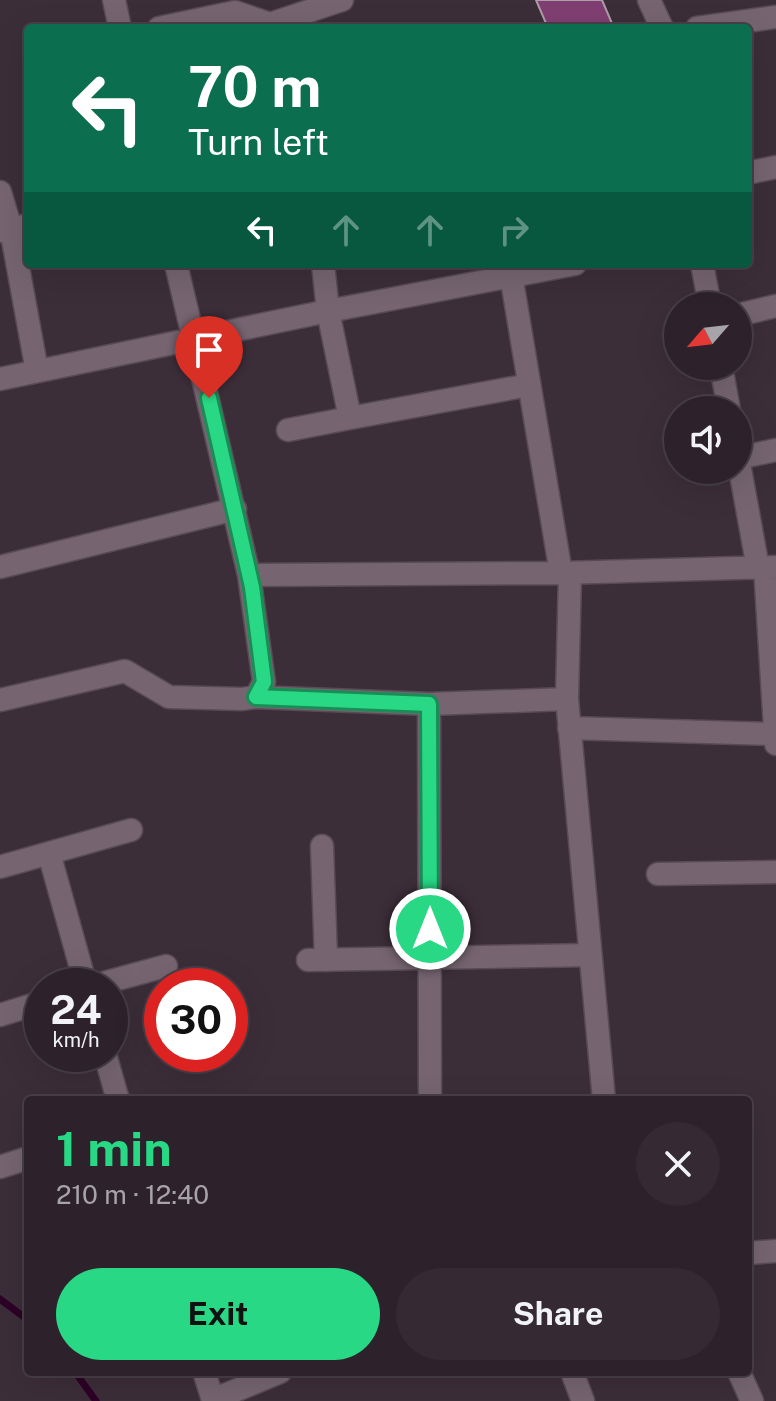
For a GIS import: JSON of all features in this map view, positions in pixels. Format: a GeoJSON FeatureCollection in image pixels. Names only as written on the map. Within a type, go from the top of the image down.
{"type":"FeatureCollection","features":[{"type":"Feature","properties":{"kind":"street"},"geometry":{"type":"LineString","coordinates":[[114,0],[119,24]]}},
{"type":"Feature","properties":{"kind":"street"},"geometry":{"type":"LineString","coordinates":[[178,24],[235,12],[270,24],[342,0]]}},
{"type":"Feature","properties":{"kind":"street"},"geometry":{"type":"LineString","coordinates":[[649,0],[660,24]]}},
{"type":"Feature","properties":{"kind":"street"},"geometry":{"type":"LineString","coordinates":[[726,24],[776,17]]}},
{"type":"Feature","properties":{"kind":"street"},"geometry":{"type":"LineString","coordinates":[[752,172],[776,167]]}},
{"type":"Feature","properties":{"kind":"street"},"geometry":{"type":"LineString","coordinates":[[0,192],[13,228],[37,371]]}},
{"type":"Feature","properties":{"kind":"street"},"geometry":{"type":"LineString","coordinates":[[177,268],[249,575],[264,682],[256,697]]}},
{"type":"Feature","properties":{"kind":"street"},"geometry":{"type":"LineString","coordinates":[[323,268],[328,311],[350,418]]}},
{"type":"Feature","properties":{"kind":"street"},"geometry":{"type":"LineString","coordinates":[[0,379],[552,268]]}},
{"type":"Feature","properties":{"kind":"street"},"geometry":{"type":"LineString","coordinates":[[703,268],[707,292]]}},
{"type":"Feature","properties":{"kind":"street"},"geometry":{"type":"LineString","coordinates":[[511,275],[566,573],[569,728],[604,1096]]}},
{"type":"Feature","properties":{"kind":"street"},"geometry":{"type":"LineString","coordinates":[[752,312],[776,306]]}},
{"type":"Feature","properties":{"kind":"street"},"geometry":{"type":"LineString","coordinates":[[288,430],[529,385]]}},
{"type":"Feature","properties":{"kind":"street"},"geometry":{"type":"LineString","coordinates":[[752,455],[776,450]]}},
{"type":"Feature","properties":{"kind":"street"},"geometry":{"type":"LineString","coordinates":[[745,484],[767,567],[776,744]]}},
{"type":"Feature","properties":{"kind":"street"},"geometry":{"type":"LineString","coordinates":[[0,567],[235,509]]}},
{"type":"Feature","properties":{"kind":"street"},"geometry":{"type":"LineString","coordinates":[[249,575],[566,573],[767,567]]}},
{"type":"Feature","properties":{"kind":"street"},"geometry":{"type":"LineString","coordinates":[[0,700],[125,671],[169,697],[429,704],[567,699]]}},
{"type":"Feature","properties":{"kind":"street"},"geometry":{"type":"LineString","coordinates":[[429,704],[430,1096]]}},
{"type":"Feature","properties":{"kind":"street"},"geometry":{"type":"LineString","coordinates":[[569,728],[775,734]]}},
{"type":"Feature","properties":{"kind":"street"},"geometry":{"type":"LineString","coordinates":[[0,867],[131,830]]}},
{"type":"Feature","properties":{"kind":"street"},"geometry":{"type":"LineString","coordinates":[[322,846],[317,960],[590,955]]}},
{"type":"Feature","properties":{"kind":"street"},"geometry":{"type":"LineString","coordinates":[[49,853],[84,968]]}},
{"type":"Feature","properties":{"kind":"street"},"geometry":{"type":"LineString","coordinates":[[658,874],[776,872]]}},
{"type":"Feature","properties":{"kind":"street"},"geometry":{"type":"LineString","coordinates":[[128,976],[166,966]]}},
{"type":"Feature","properties":{"kind":"street"},"geometry":{"type":"LineString","coordinates":[[0,1015],[24,1008]]}},
{"type":"Feature","properties":{"kind":"street"},"geometry":{"type":"LineString","coordinates":[[110,1072],[117,1096]]}},
{"type":"Feature","properties":{"kind":"street"},"geometry":{"type":"LineString","coordinates":[[0,1167],[24,1159]]}},
{"type":"Feature","properties":{"kind":"street"},"geometry":{"type":"LineString","coordinates":[[752,1253],[776,1251]]}},
{"type":"Feature","properties":{"kind":"street"},"geometry":{"type":"LineString","coordinates":[[205,1376],[211,1400],[270,1376]]}},
{"type":"Feature","properties":{"kind":"street"},"geometry":{"type":"LineString","coordinates":[[574,1376],[583,1401]]}},
{"type":"Feature","properties":{"kind":"street"},"geometry":{"type":"LineString","coordinates":[[741,1376],[752,1401]]}},
{"type":"Feature","properties":{"kind":"building"},"geometry":{"type":"Polygon","coordinates":[[[536,0],[602,0],[612,24],[546,24],[536,0]]]}},
{"type":"Feature","properties":{"kind":"waterway"},"geometry":{"type":"LineString","coordinates":[[0,1299],[24,1317]]}},
{"type":"Feature","properties":{"kind":"waterway"},"geometry":{"type":"LineString","coordinates":[[78,1376],[96,1401]]}},
{"type":"Feature","properties":{"kind":"route"},"geometry":{"type":"LineString","coordinates":[[209,398],[252,587],[264,682],[256,697],[429,704],[430,929]]}}]}
